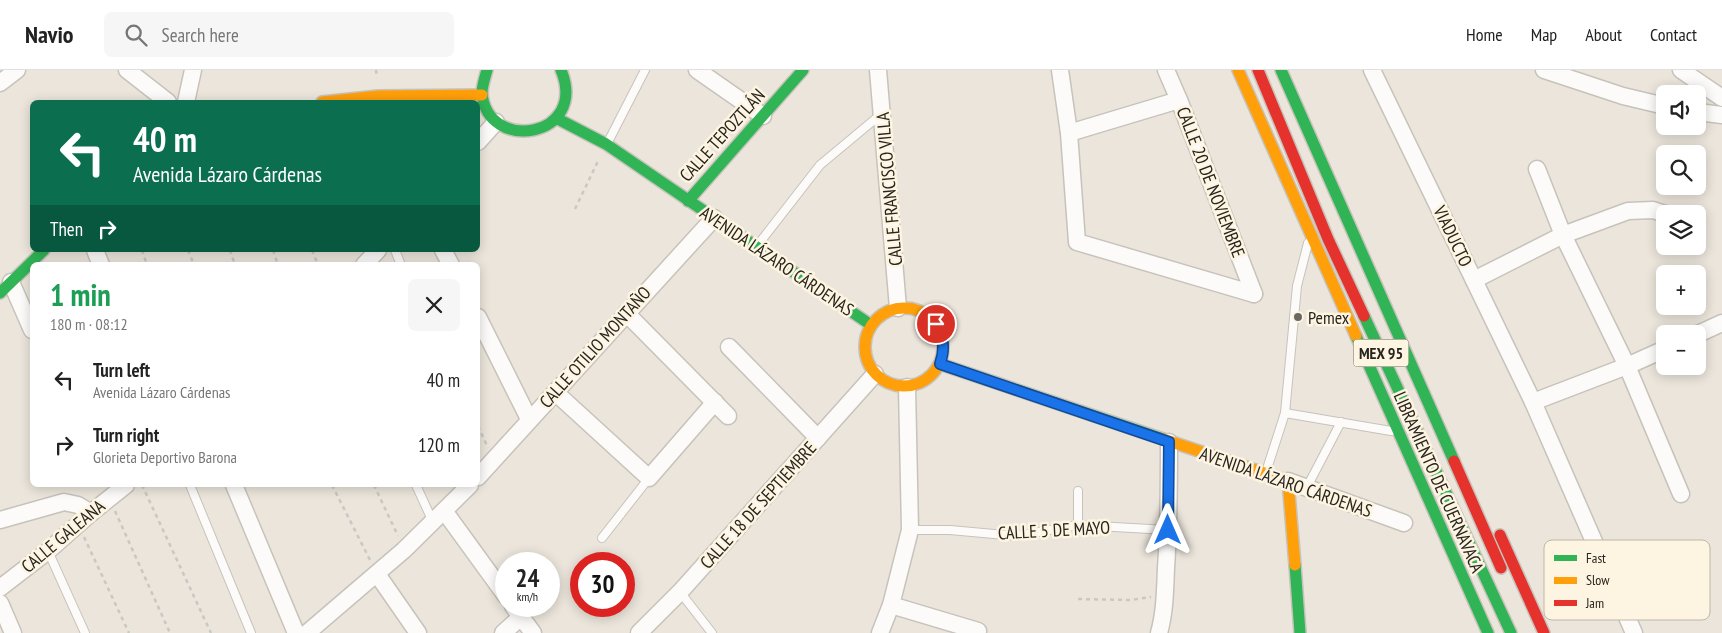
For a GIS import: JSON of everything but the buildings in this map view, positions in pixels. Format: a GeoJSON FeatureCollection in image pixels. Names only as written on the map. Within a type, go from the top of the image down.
{"type":"FeatureCollection","features":[{"type":"Feature","properties":{"kind":"main road"},"geometry":{"type":"LineString","coordinates":[[487,70],[482,81],[484,105],[496,122],[507,129],[520,132],[540,129],[556,118],[566,96],[566,83],[561,70]]}},
{"type":"Feature","properties":{"kind":"main road","name":"CALLE TEPOZTLÁN"},"geometry":{"type":"LineString","coordinates":[[688,201],[803,70]]}},
{"type":"Feature","properties":{"kind":"main road","name":"LIBRAMIENTO DE CUERNAVACA"},"geometry":{"type":"LineString","coordinates":[[1238,70],[1311,232],[1397,432],[1488,633]]}},
{"type":"Feature","properties":{"kind":"main road","name":"MEX 95"},"geometry":{"type":"LineString","coordinates":[[1258,70],[1328,239],[1511,633]]}},
{"type":"Feature","properties":{"kind":"main road","name":"MEX 95"},"geometry":{"type":"LineString","coordinates":[[1280,70],[1506,579]]}},
{"type":"Feature","properties":{"kind":"main road"},"geometry":{"type":"LineString","coordinates":[[341,100],[378,96],[482,95]]}},
{"type":"Feature","properties":{"kind":"main road","name":"AVENIDA LÁZARO CÁRDENAS"},"geometry":{"type":"LineString","coordinates":[[556,118],[606,144],[871,325]]}},
{"type":"Feature","properties":{"kind":"main road"},"geometry":{"type":"LineString","coordinates":[[31,262],[42,252]]}},
{"type":"Feature","properties":{"kind":"main road"},"geometry":{"type":"LineString","coordinates":[[5,287],[30,263]]}},
{"type":"Feature","properties":{"kind":"main road"},"geometry":{"type":"LineString","coordinates":[[898,308],[909,308],[928,316],[936,324],[944,343],[940,364],[935,373],[917,385],[907,387],[895,386],[884,382],[875,374],[868,363],[864,350],[866,337],[871,325],[878,317],[898,308]]}},
{"type":"Feature","properties":{"kind":"main road","name":"AVENIDA LÁZARO CÁRDENAS"},"geometry":{"type":"LineString","coordinates":[[940,364],[1288,481]]}},
{"type":"Feature","properties":{"kind":"main road"},"geometry":{"type":"LineString","coordinates":[[1288,481],[1300,633]]}},
{"type":"Feature","properties":{"kind":"main road","name":"LIBRAMIENTO DE CUERNAVACA"},"geometry":{"type":"LineString","coordinates":[[1495,524],[1544,633]]}},
{"type":"Feature","properties":{"kind":"street"},"geometry":{"type":"LineString","coordinates":[[0,84],[17,70]]}},
{"type":"Feature","properties":{"kind":"street"},"geometry":{"type":"LineString","coordinates":[[127,70],[165,100]]}},
{"type":"Feature","properties":{"kind":"street"},"geometry":{"type":"LineString","coordinates":[[186,100],[193,70]]}},
{"type":"Feature","properties":{"kind":"street"},"geometry":{"type":"LineString","coordinates":[[697,70],[763,116]]}},
{"type":"Feature","properties":{"kind":"street","name":"CALLE FRANCISCO VILLA"},"geometry":{"type":"LineString","coordinates":[[878,70],[898,308]]}},
{"type":"Feature","properties":{"kind":"street"},"geometry":{"type":"LineString","coordinates":[[1060,70],[1069,134],[1179,100]]}},
{"type":"Feature","properties":{"kind":"street","name":"CALLE 20 DE NOVIEMBRE"},"geometry":{"type":"LineString","coordinates":[[1069,134],[1077,242],[1254,294],[1166,70]]}},
{"type":"Feature","properties":{"kind":"street","name":"VIADUCTO"},"geometry":{"type":"LineString","coordinates":[[1372,70],[1533,402],[1593,540]]}},
{"type":"Feature","properties":{"kind":"street"},"geometry":{"type":"LineString","coordinates":[[1544,70],[1622,96],[1656,104]]}},
{"type":"Feature","properties":{"kind":"street"},"geometry":{"type":"LineString","coordinates":[[1681,70],[1721,107]]}},
{"type":"Feature","properties":{"kind":"street"},"geometry":{"type":"LineString","coordinates":[[1706,110],[1721,107]]}},
{"type":"Feature","properties":{"kind":"street"},"geometry":{"type":"LineString","coordinates":[[480,140],[496,122]]}},
{"type":"Feature","properties":{"kind":"street"},"geometry":{"type":"LineString","coordinates":[[1537,169],[1563,235],[1627,366],[1681,494]]}},
{"type":"Feature","properties":{"kind":"street"},"geometry":{"type":"LineString","coordinates":[[1474,280],[1563,235],[1628,211],[1656,211]]}},
{"type":"Feature","properties":{"kind":"street","name":"CALLE OTILIO MONTAÑO"},"geometry":{"type":"LineString","coordinates":[[480,475],[714,218]]}},
{"type":"Feature","properties":{"kind":"street"},"geometry":{"type":"LineString","coordinates":[[367,262],[376,252]]}},
{"type":"Feature","properties":{"kind":"street"},"geometry":{"type":"LineString","coordinates":[[5,287],[30,327]]}},
{"type":"Feature","properties":{"kind":"street"},"geometry":{"type":"LineString","coordinates":[[626,314],[728,416]]}},
{"type":"Feature","properties":{"kind":"street"},"geometry":{"type":"LineString","coordinates":[[480,322],[529,419]]}},
{"type":"Feature","properties":{"kind":"street"},"geometry":{"type":"LineString","coordinates":[[1706,330],[1722,323]]}},
{"type":"Feature","properties":{"kind":"street"},"geometry":{"type":"LineString","coordinates":[[729,347],[818,438]]}},
{"type":"Feature","properties":{"kind":"street"},"geometry":{"type":"LineString","coordinates":[[1533,402],[1656,353]]}},
{"type":"Feature","properties":{"kind":"street","name":"CALLE 18 DE SEPTIEMBRE"},"geometry":{"type":"LineString","coordinates":[[639,633],[680,592],[875,374]]}},
{"type":"Feature","properties":{"kind":"street"},"geometry":{"type":"LineString","coordinates":[[880,633],[891,605],[910,530],[907,387]]}},
{"type":"Feature","properties":{"kind":"street"},"geometry":{"type":"LineString","coordinates":[[556,393],[649,478],[715,402]]}},
{"type":"Feature","properties":{"kind":"street"},"geometry":{"type":"LineString","coordinates":[[1159,633],[1165,594],[1169,442]]}},
{"type":"Feature","properties":{"kind":"street","name":"AVENIDA LÁZARO CÁRDENAS"},"geometry":{"type":"LineString","coordinates":[[1288,481],[1404,523]]}},
{"type":"Feature","properties":{"kind":"street","name":"CALLE GALEANA"},"geometry":{"type":"LineString","coordinates":[[0,588],[48,551],[91,513],[106,492],[120,487]]}},
{"type":"Feature","properties":{"kind":"street"},"geometry":{"type":"LineString","coordinates":[[235,487],[296,633]]}},
{"type":"Feature","properties":{"kind":"street"},"geometry":{"type":"LineString","coordinates":[[307,633],[404,550],[468,487]]}},
{"type":"Feature","properties":{"kind":"street"},"geometry":{"type":"LineString","coordinates":[[0,520],[64,502],[78,505],[91,513]]}},
{"type":"Feature","properties":{"kind":"street"},"geometry":{"type":"LineString","coordinates":[[439,517],[495,583]]}},
{"type":"Feature","properties":{"kind":"street"},"geometry":{"type":"LineString","coordinates":[[377,574],[418,633]]}},
{"type":"Feature","properties":{"kind":"street"},"geometry":{"type":"LineString","coordinates":[[0,604],[13,633]]}},
{"type":"Feature","properties":{"kind":"street"},"geometry":{"type":"LineString","coordinates":[[891,605],[978,631]]}},
{"type":"Feature","properties":{"kind":"street"},"geometry":{"type":"LineString","coordinates":[[503,633],[514,617]]}},
{"type":"Feature","properties":{"kind":"street"},"geometry":{"type":"LineString","coordinates":[[521,617],[532,633]]}},
{"type":"Feature","properties":{"kind":"street","name":"VIADUCTO"},"geometry":{"type":"LineString","coordinates":[[1628,620],[1634,633]]}},
{"type":"Feature","properties":{"kind":"lane"},"geometry":{"type":"LineString","coordinates":[[606,144],[644,70]]}},
{"type":"Feature","properties":{"kind":"lane"},"geometry":{"type":"LineString","coordinates":[[756,248],[820,165],[883,114]]}},
{"type":"Feature","properties":{"kind":"lane"},"geometry":{"type":"LineString","coordinates":[[1266,474],[1285,413],[1297,286],[1311,232]]}},
{"type":"Feature","properties":{"kind":"lane"},"geometry":{"type":"LineString","coordinates":[[1285,413],[1397,432]]}},
{"type":"Feature","properties":{"kind":"lane"},"geometry":{"type":"LineString","coordinates":[[1307,487],[1341,422]]}},
{"type":"Feature","properties":{"kind":"lane"},"geometry":{"type":"LineString","coordinates":[[602,538],[649,478]]}},
{"type":"Feature","properties":{"kind":"lane"},"geometry":{"type":"LineString","coordinates":[[191,487],[251,633]]}},
{"type":"Feature","properties":{"kind":"lane"},"geometry":{"type":"LineString","coordinates":[[417,487],[439,517]]}},
{"type":"Feature","properties":{"kind":"lane"},"geometry":{"type":"LineString","coordinates":[[1078,491],[1078,526]]}},
{"type":"Feature","properties":{"kind":"lane","name":"CALLE 5 DE MAYO"},"geometry":{"type":"LineString","coordinates":[[910,530],[950,530],[1016,536],[1078,526],[1168,530]]}},
{"type":"Feature","properties":{"kind":"lane"},"geometry":{"type":"LineString","coordinates":[[48,551],[85,633]]}},
{"type":"Feature","properties":{"kind":"lane"},"geometry":{"type":"LineString","coordinates":[[680,592],[712,633]]}},
{"type":"Feature","properties":{"kind":"path"},"geometry":{"type":"LineString","coordinates":[[575,209],[606,144]]}},
{"type":"Feature","properties":{"kind":"path"},"geometry":{"type":"LineString","coordinates":[[480,430],[493,459]]}},
{"type":"Feature","properties":{"kind":"path"},"geometry":{"type":"LineString","coordinates":[[143,487],[211,633]]}},
{"type":"Feature","properties":{"kind":"path"},"geometry":{"type":"LineString","coordinates":[[333,487],[377,574]]}},
{"type":"Feature","properties":{"kind":"path"},"geometry":{"type":"LineString","coordinates":[[375,487],[404,550]]}},
{"type":"Feature","properties":{"kind":"path"},"geometry":{"type":"LineString","coordinates":[[106,492],[170,633]]}},
{"type":"Feature","properties":{"kind":"path"},"geometry":{"type":"LineString","coordinates":[[78,524],[129,633]]}},
{"type":"Feature","properties":{"kind":"path"},"geometry":{"type":"LineString","coordinates":[[1078,599],[1130,600],[1165,594]]}},
{"type":"Feature","properties":{"kind":"traffic: fast"},"geometry":{"type":"LineString","coordinates":[[487,70],[482,93],[488,112],[500,125],[517,130],[534,130],[550,123],[561,111],[566,93],[561,70]]}},
{"type":"Feature","properties":{"kind":"traffic: fast"},"geometry":{"type":"LineString","coordinates":[[688,201],[803,70]]}},
{"type":"Feature","properties":{"kind":"traffic: fast"},"geometry":{"type":"LineString","coordinates":[[1281,70],[1454,461]]}},
{"type":"Feature","properties":{"kind":"traffic: fast"},"geometry":{"type":"LineString","coordinates":[[556,118],[606,144],[871,325]]}},
{"type":"Feature","properties":{"kind":"traffic: fast"},"geometry":{"type":"LineString","coordinates":[[32,262],[42,252]]}},
{"type":"Feature","properties":{"kind":"traffic: fast"},"geometry":{"type":"LineString","coordinates":[[0,293],[30,264]]}},
{"type":"Feature","properties":{"kind":"traffic: fast"},"geometry":{"type":"LineString","coordinates":[[1364,316],[1511,633]]}},
{"type":"Feature","properties":{"kind":"traffic: fast"},"geometry":{"type":"LineString","coordinates":[[1356,336],[1488,633]]}},
{"type":"Feature","properties":{"kind":"traffic: fast"},"geometry":{"type":"LineString","coordinates":[[940,364],[1163,439]]}},
{"type":"Feature","properties":{"kind":"traffic: fast"},"geometry":{"type":"LineString","coordinates":[[1295,565],[1300,633]]}},
{"type":"Feature","properties":{"kind":"traffic: slow"},"geometry":{"type":"LineString","coordinates":[[1238,70],[1356,336]]}},
{"type":"Feature","properties":{"kind":"traffic: slow"},"geometry":{"type":"LineString","coordinates":[[341,100],[378,96],[482,95]]}},
{"type":"Feature","properties":{"kind":"traffic: slow"},"geometry":{"type":"LineString","coordinates":[[896,308],[912,308],[926,314],[937,325],[943,339],[943,347],[943,355],[937,369],[926,380],[912,386],[896,386],[882,380],[871,369],[865,355],[865,339],[871,325],[882,314],[896,308]]}},
{"type":"Feature","properties":{"kind":"traffic: slow"},"geometry":{"type":"LineString","coordinates":[[1163,439],[1288,481],[1295,565]]}},
{"type":"Feature","properties":{"kind":"traffic: jam"},"geometry":{"type":"LineString","coordinates":[[1258,70],[1328,239],[1364,316]]}},
{"type":"Feature","properties":{"kind":"traffic: jam"},"geometry":{"type":"LineString","coordinates":[[1454,461],[1501,568]]}},
{"type":"Feature","properties":{"kind":"traffic: jam"},"geometry":{"type":"LineString","coordinates":[[1500,535],[1544,633]]}},
{"type":"Feature","properties":{"kind":"place","name":"Pemex"},"geometry":{"type":"Point","coordinates":[1298,317]}},
{"type":"Feature","properties":{"kind":"route"},"geometry":{"type":"LineString","coordinates":[[936,324],[944,343],[940,364],[1169,442],[1168,530]]}}]}
